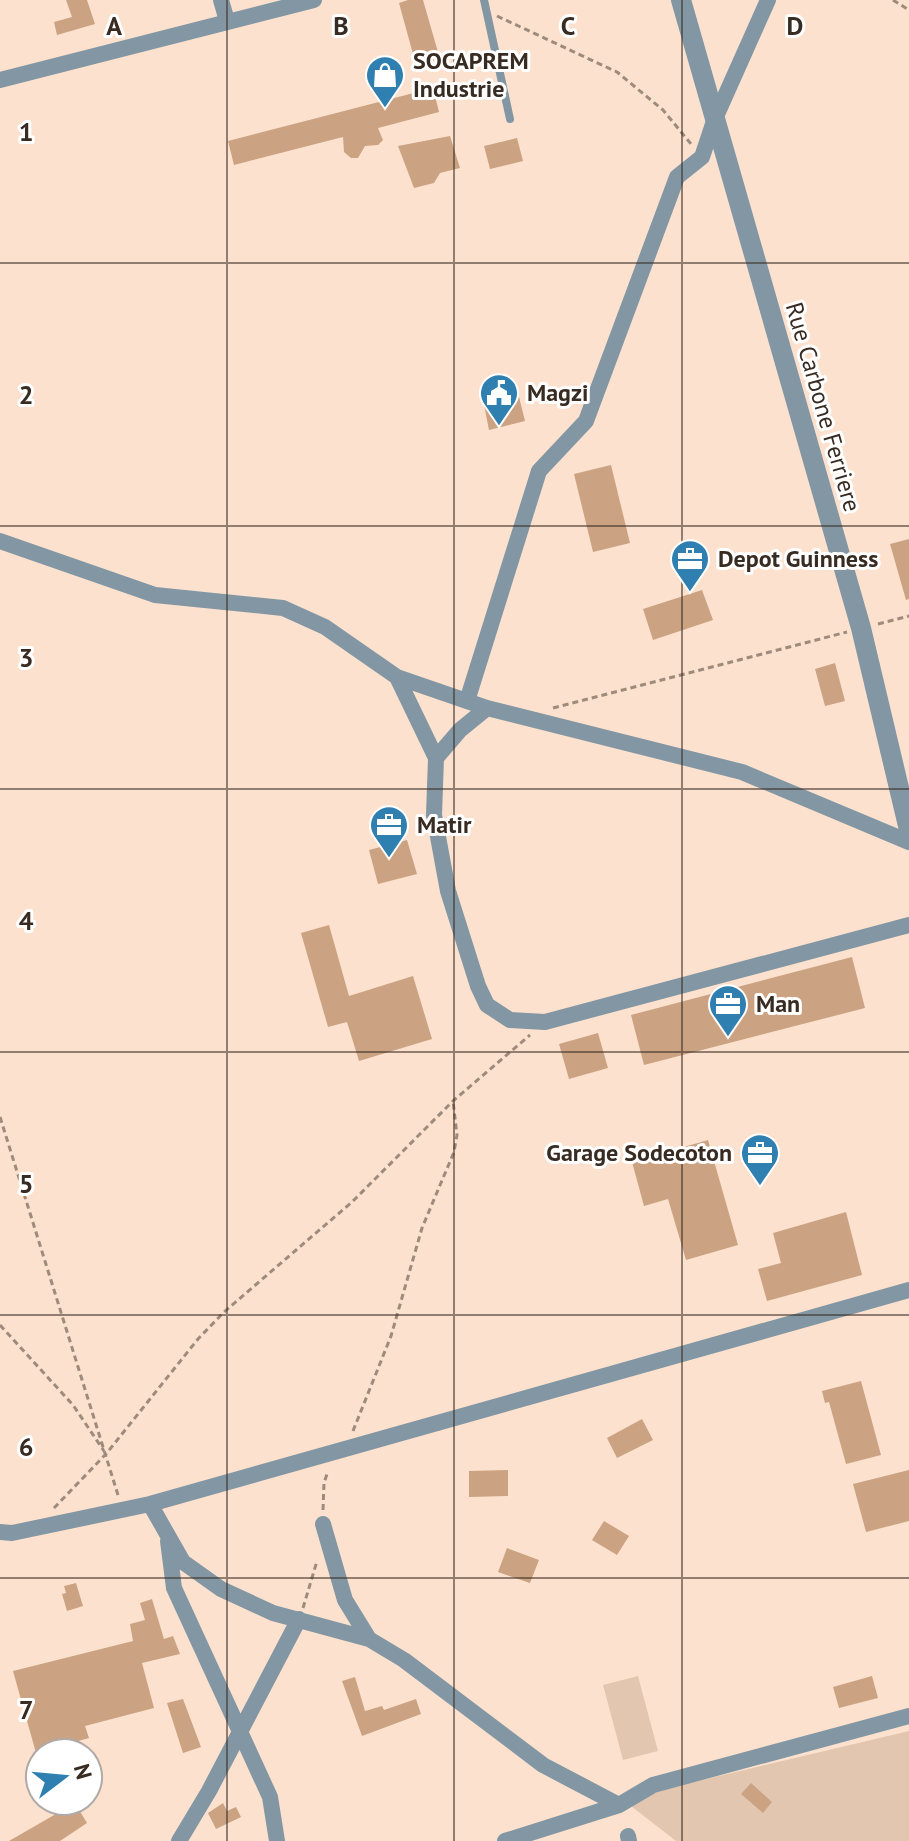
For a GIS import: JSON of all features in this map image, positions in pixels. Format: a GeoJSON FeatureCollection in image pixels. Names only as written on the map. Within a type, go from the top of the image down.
{"type":"FeatureCollection","features":[{"type":"Feature","properties":{"kind":"street"},"geometry":{"type":"LineString","coordinates":[[221,0],[227,21]]}},
{"type":"Feature","properties":{"kind":"street"},"geometry":{"type":"LineString","coordinates":[[0,80],[314,0]]}},
{"type":"Feature","properties":{"kind":"street","name":"Rue Carbone Ferriere"},"geometry":{"type":"LineString","coordinates":[[681,0],[861,628],[909,830]]}},
{"type":"Feature","properties":{"kind":"street"},"geometry":{"type":"LineString","coordinates":[[467,701],[539,471],[586,421],[677,177],[702,157],[714,121],[768,0]]}},
{"type":"Feature","properties":{"kind":"street"},"geometry":{"type":"LineString","coordinates":[[0,541],[155,595],[283,608],[325,627],[397,677],[487,708],[742,772],[909,842]]}},
{"type":"Feature","properties":{"kind":"street"},"geometry":{"type":"LineString","coordinates":[[397,677],[436,758],[437,830],[448,891],[478,986],[487,1005],[510,1020],[528,1024],[545,1022],[909,925]]}},
{"type":"Feature","properties":{"kind":"street"},"geometry":{"type":"LineString","coordinates":[[436,758],[460,730],[487,708]]}},
{"type":"Feature","properties":{"kind":"street"},"geometry":{"type":"LineString","coordinates":[[4,1534],[150,1504],[909,1290]]}},
{"type":"Feature","properties":{"kind":"street"},"geometry":{"type":"LineString","coordinates":[[150,1504],[167,1540],[183,1562],[221,1589],[249,1605],[369,1639],[404,1660],[543,1765],[619,1805]]}},
{"type":"Feature","properties":{"kind":"street"},"geometry":{"type":"LineString","coordinates":[[323,1524],[345,1600],[369,1639]]}},
{"type":"Feature","properties":{"kind":"street"},"geometry":{"type":"LineString","coordinates":[[167,1540],[174,1588],[270,1797],[277,1841]]}},
{"type":"Feature","properties":{"kind":"street"},"geometry":{"type":"LineString","coordinates":[[179,1841],[299,1619]]}},
{"type":"Feature","properties":{"kind":"street"},"geometry":{"type":"LineString","coordinates":[[505,1841],[619,1805],[653,1785],[909,1716]]}},
{"type":"Feature","properties":{"kind":"lane"},"geometry":{"type":"LineString","coordinates":[[484,0],[510,119]]}},
{"type":"Feature","properties":{"kind":"path"},"geometry":{"type":"LineString","coordinates":[[893,0],[909,10]]}},
{"type":"Feature","properties":{"kind":"path"},"geometry":{"type":"LineString","coordinates":[[487,11],[617,72],[663,110],[702,157]]}},
{"type":"Feature","properties":{"kind":"path"},"geometry":{"type":"LineString","coordinates":[[553,708],[909,616]]}},
{"type":"Feature","properties":{"kind":"path"},"geometry":{"type":"LineString","coordinates":[[33,1529],[106,1454],[198,1339],[224,1312],[352,1202],[453,1101],[545,1022]]}},
{"type":"Feature","properties":{"kind":"path"},"geometry":{"type":"LineString","coordinates":[[323,1524],[326,1474],[344,1450],[391,1336],[405,1277],[454,1152],[457,1135],[453,1101]]}},
{"type":"Feature","properties":{"kind":"path"},"geometry":{"type":"LineString","coordinates":[[0,1117],[122,1510]]}},
{"type":"Feature","properties":{"kind":"path"},"geometry":{"type":"LineString","coordinates":[[0,1325],[63,1393],[106,1454]]}},
{"type":"Feature","properties":{"kind":"path"},"geometry":{"type":"LineString","coordinates":[[299,1619],[319,1555]]}},
{"type":"Feature","properties":{"kind":"shaded area"},"geometry":{"type":"Polygon","coordinates":[[[638,1676],[658,1751],[623,1760],[603,1685],[638,1676]]]}},
{"type":"Feature","properties":{"kind":"shaded area"},"geometry":{"type":"Polygon","coordinates":[[[909,1731],[909,1841],[676,1841],[622,1799],[909,1731]]]}},
{"type":"Feature","properties":{"kind":"building"},"geometry":{"type":"Polygon","coordinates":[[[66,0],[87,0],[95,24],[57,35],[54,22],[72,17],[66,0]]]}},
{"type":"Feature","properties":{"kind":"building"},"geometry":{"type":"Polygon","coordinates":[[[423,0],[440,59],[416,65],[399,3],[423,0]]]}},
{"type":"Feature","properties":{"kind":"building"},"geometry":{"type":"Polygon","coordinates":[[[433,88],[439,112],[378,128],[383,140],[378,145],[365,146],[358,158],[351,158],[344,152],[343,137],[234,165],[228,141],[433,88]]]}},
{"type":"Feature","properties":{"kind":"building"},"geometry":{"type":"Polygon","coordinates":[[[450,136],[460,168],[440,173],[434,183],[414,188],[398,146],[450,136]]]}},
{"type":"Feature","properties":{"kind":"building"},"geometry":{"type":"Polygon","coordinates":[[[517,138],[523,161],[490,169],[484,146],[517,138]]]}},
{"type":"Feature","properties":{"kind":"building"},"geometry":{"type":"Polygon","coordinates":[[[519,397],[525,421],[489,430],[484,405],[519,397]]]}},
{"type":"Feature","properties":{"kind":"building"},"geometry":{"type":"Polygon","coordinates":[[[611,465],[630,543],[593,552],[574,474],[611,465]]]}},
{"type":"Feature","properties":{"kind":"building"},"geometry":{"type":"Polygon","coordinates":[[[909,539],[909,599],[906,600],[890,544],[909,539]]]}},
{"type":"Feature","properties":{"kind":"building"},"geometry":{"type":"Polygon","coordinates":[[[702,590],[713,620],[653,640],[643,609],[702,590]]]}},
{"type":"Feature","properties":{"kind":"building"},"geometry":{"type":"Polygon","coordinates":[[[835,663],[845,701],[825,706],[815,669],[835,663]]]}},
{"type":"Feature","properties":{"kind":"building"},"geometry":{"type":"Polygon","coordinates":[[[407,840],[417,874],[378,884],[369,850],[407,840]]]}},
{"type":"Feature","properties":{"kind":"building"},"geometry":{"type":"Polygon","coordinates":[[[329,925],[349,996],[413,976],[432,1039],[359,1061],[347,1022],[328,1027],[301,933],[329,925]]]}},
{"type":"Feature","properties":{"kind":"building"},"geometry":{"type":"Polygon","coordinates":[[[852,957],[865,1008],[644,1065],[631,1015],[852,957]]]}},
{"type":"Feature","properties":{"kind":"building"},"geometry":{"type":"Polygon","coordinates":[[[598,1033],[608,1068],[569,1079],[559,1044],[598,1033]]]}},
{"type":"Feature","properties":{"kind":"building"},"geometry":{"type":"Polygon","coordinates":[[[708,1140],[738,1245],[686,1260],[668,1199],[644,1206],[632,1162],[708,1140]]]}},
{"type":"Feature","properties":{"kind":"building"},"geometry":{"type":"Polygon","coordinates":[[[846,1212],[862,1275],[767,1301],[758,1269],[781,1263],[773,1233],[846,1212]]]}},
{"type":"Feature","properties":{"kind":"building"},"geometry":{"type":"Polygon","coordinates":[[[861,1381],[881,1455],[846,1464],[829,1402],[825,1403],[822,1391],[861,1381]]]}},
{"type":"Feature","properties":{"kind":"building"},"geometry":{"type":"Polygon","coordinates":[[[642,1419],[653,1440],[617,1458],[607,1438],[642,1419]]]}},
{"type":"Feature","properties":{"kind":"building"},"geometry":{"type":"Polygon","coordinates":[[[508,1470],[508,1496],[469,1497],[469,1471],[508,1470]]]}},
{"type":"Feature","properties":{"kind":"building"},"geometry":{"type":"Polygon","coordinates":[[[909,1470],[909,1521],[866,1532],[853,1484],[909,1470]]]}},
{"type":"Feature","properties":{"kind":"building"},"geometry":{"type":"Polygon","coordinates":[[[604,1521],[629,1536],[617,1555],[592,1540],[604,1521]]]}},
{"type":"Feature","properties":{"kind":"building"},"geometry":{"type":"Polygon","coordinates":[[[507,1548],[539,1560],[530,1583],[498,1572],[507,1548]]]}},
{"type":"Feature","properties":{"kind":"building"},"geometry":{"type":"Polygon","coordinates":[[[76,1583],[83,1606],[67,1611],[62,1594],[66,1593],[64,1586],[76,1583]]]}},
{"type":"Feature","properties":{"kind":"building"},"geometry":{"type":"Polygon","coordinates":[[[152,1599],[164,1639],[173,1636],[180,1654],[142,1663],[154,1708],[85,1726],[89,1737],[32,1737],[13,1671],[133,1641],[130,1624],[145,1620],[140,1603],[152,1599]]]}},
{"type":"Feature","properties":{"kind":"building"},"geometry":{"type":"Polygon","coordinates":[[[872,1676],[878,1698],[839,1708],[833,1687],[872,1676]]]}},
{"type":"Feature","properties":{"kind":"building"},"geometry":{"type":"Polygon","coordinates":[[[355,1677],[365,1711],[382,1706],[384,1710],[416,1699],[421,1714],[362,1736],[342,1681],[355,1677]]]}},
{"type":"Feature","properties":{"kind":"building"},"geometry":{"type":"Polygon","coordinates":[[[183,1699],[201,1747],[183,1753],[167,1703],[183,1699]]]}},
{"type":"Feature","properties":{"kind":"building"},"geometry":{"type":"Polygon","coordinates":[[[751,1783],[772,1802],[763,1813],[741,1794],[751,1783]]]}},
{"type":"Feature","properties":{"kind":"building"},"geometry":{"type":"Polygon","coordinates":[[[223,1803],[227,1811],[236,1807],[241,1817],[216,1829],[208,1813],[223,1803]]]}},
{"type":"Feature","properties":{"kind":"building"},"geometry":{"type":"Polygon","coordinates":[[[51,1817],[83,1817],[87,1823],[60,1841],[9,1841],[51,1817]]]}},
{"type":"Feature","properties":{"kind":"place","name":"SOCAPREM Industrie"},"geometry":{"type":"Point","coordinates":[385,109]}},
{"type":"Feature","properties":{"kind":"place","name":"Magzi"},"geometry":{"type":"Point","coordinates":[499,427]}},
{"type":"Feature","properties":{"kind":"place","name":"Depot Guinness"},"geometry":{"type":"Point","coordinates":[690,593]}},
{"type":"Feature","properties":{"kind":"place","name":"Matir"},"geometry":{"type":"Point","coordinates":[389,859]}},
{"type":"Feature","properties":{"kind":"place","name":"Man"},"geometry":{"type":"Point","coordinates":[728,1038]}},
{"type":"Feature","properties":{"kind":"place","name":"Garage Sodecoton"},"geometry":{"type":"Point","coordinates":[760,1187]}}]}
